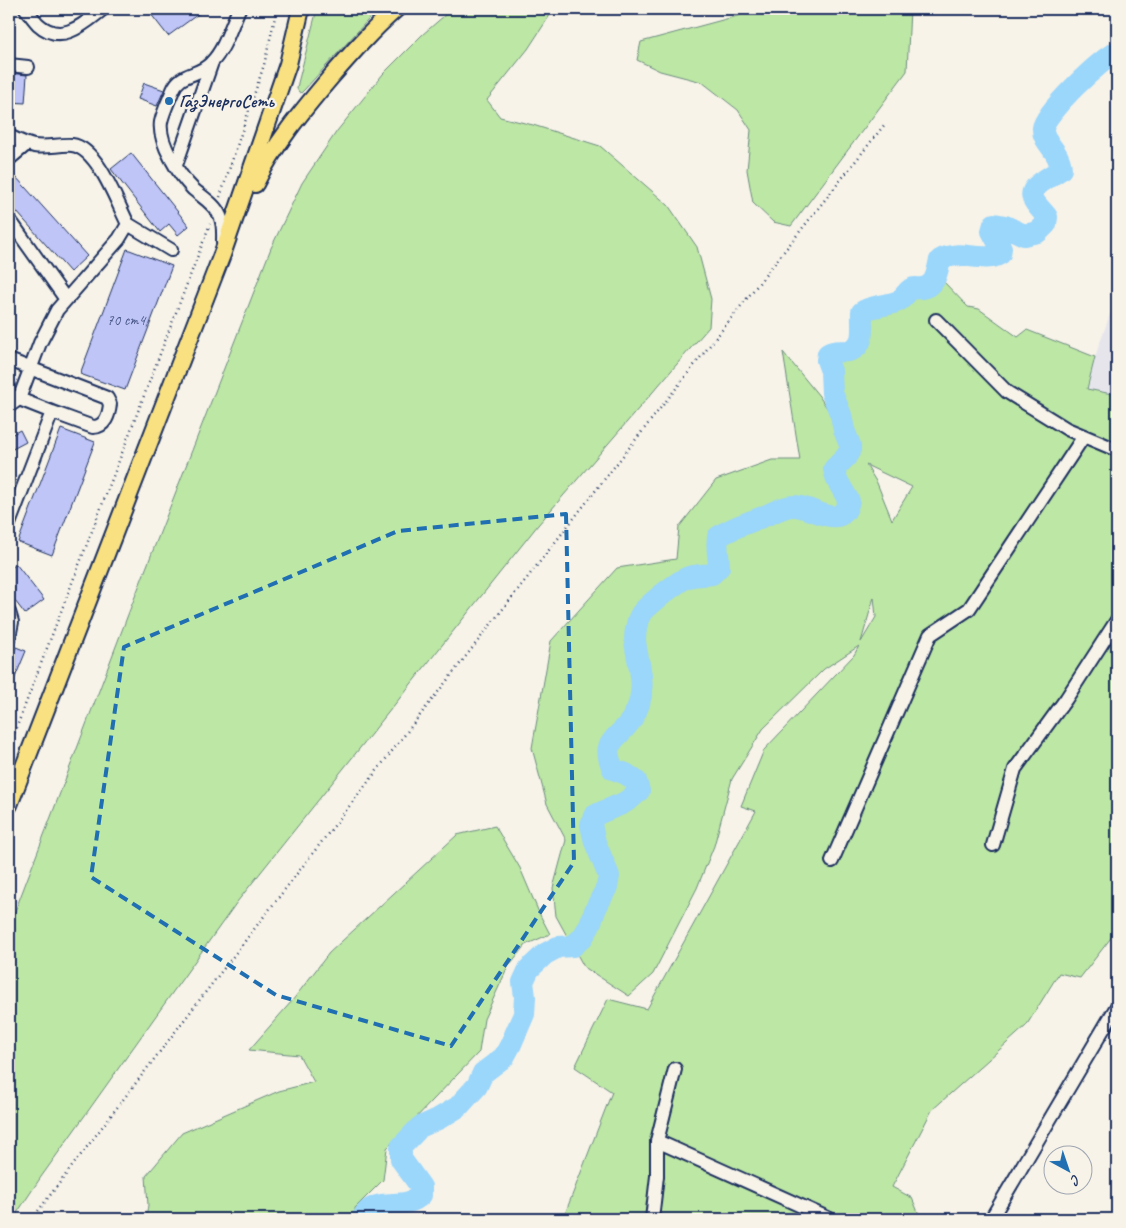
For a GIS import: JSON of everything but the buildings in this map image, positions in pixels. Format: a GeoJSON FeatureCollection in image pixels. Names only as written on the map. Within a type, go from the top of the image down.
{"type":"FeatureCollection","features":[{"type":"Feature","properties":{"kind":"main road"},"geometry":{"type":"LineString","coordinates":[[9,805],[223,252],[288,64],[301,9]]}},
{"type":"Feature","properties":{"kind":"main road"},"geometry":{"type":"LineString","coordinates":[[223,252],[258,177],[296,120],[355,49],[396,9]]}},
{"type":"Feature","properties":{"kind":"street"},"geometry":{"type":"LineString","coordinates":[[26,9],[39,25],[50,32],[65,33],[77,30],[104,9]]}},
{"type":"Feature","properties":{"kind":"street"},"geometry":{"type":"LineString","coordinates":[[176,165],[212,62],[222,47],[239,9]]}},
{"type":"Feature","properties":{"kind":"street"},"geometry":{"type":"LineString","coordinates":[[212,62],[199,73],[183,77],[178,81],[161,123],[161,135],[164,145],[192,188],[216,209],[220,216],[223,227],[223,252]]}},
{"type":"Feature","properties":{"kind":"street"},"geometry":{"type":"LineString","coordinates":[[9,65],[28,67]]}},
{"type":"Feature","properties":{"kind":"street"},"geometry":{"type":"LineString","coordinates":[[9,136],[27,144],[38,146],[72,145],[83,148],[98,164],[128,224],[171,250]]}},
{"type":"Feature","properties":{"kind":"street"},"geometry":{"type":"LineString","coordinates":[[9,159],[27,144]]}},
{"type":"Feature","properties":{"kind":"street"},"geometry":{"type":"LineString","coordinates":[[9,219],[65,298]]}},
{"type":"Feature","properties":{"kind":"street"},"geometry":{"type":"LineString","coordinates":[[9,360],[30,368],[107,398],[110,404],[104,423],[93,427],[12,400],[30,368],[57,310],[65,298],[109,250],[128,224]]}},
{"type":"Feature","properties":{"kind":"street"},"geometry":{"type":"LineString","coordinates":[[936,320],[1007,392],[1067,429],[1117,450]]}},
{"type":"Feature","properties":{"kind":"street"},"geometry":{"type":"LineString","coordinates":[[9,524],[52,412]]}},
{"type":"Feature","properties":{"kind":"street"},"geometry":{"type":"LineString","coordinates":[[832,861],[930,634],[969,609],[1084,436]]}},
{"type":"Feature","properties":{"kind":"street"},"geometry":{"type":"LineString","coordinates":[[9,612],[12,622],[9,637]]}},
{"type":"Feature","properties":{"kind":"street"},"geometry":{"type":"LineString","coordinates":[[993,845],[1015,769],[1066,699],[1117,620]]}},
{"type":"Feature","properties":{"kind":"street"},"geometry":{"type":"LineString","coordinates":[[991,1219],[1117,1006]]}},
{"type":"Feature","properties":{"kind":"street"},"geometry":{"type":"LineString","coordinates":[[652,1219],[657,1176],[657,1141],[675,1068]]}},
{"type":"Feature","properties":{"kind":"street"},"geometry":{"type":"LineString","coordinates":[[657,1141],[830,1219]]}},
{"type":"Feature","properties":{"kind":"path"},"geometry":{"type":"LineString","coordinates":[[9,747],[216,209],[264,65],[277,9]]}},
{"type":"Feature","properties":{"kind":"path"},"geometry":{"type":"LineString","coordinates":[[32,1219],[210,985],[606,476],[884,124]]}},
{"type":"Feature","properties":{"kind":"highlighted area"},"geometry":{"type":"Polygon","coordinates":[[[566,514],[574,862],[451,1046],[276,995],[91,877],[124,647],[398,531],[566,514]]]}},
{"type":"Feature","properties":{"kind":"shaded area"},"geometry":{"type":"Polygon","coordinates":[[[1117,294],[1117,395],[1087,389],[1095,357],[1117,294]]]}},
{"type":"Feature","properties":{"kind":"green space"},"geometry":{"type":"Polygon","coordinates":[[[317,9],[378,9],[301,93],[297,89],[298,83],[317,9]]]}},
{"type":"Feature","properties":{"kind":"green space"},"geometry":{"type":"Polygon","coordinates":[[[452,9],[554,9],[528,49],[487,100],[500,117],[533,125],[600,146],[668,205],[697,247],[711,299],[709,327],[538,525],[237,902],[13,1219],[9,1219],[9,927],[271,248],[302,183],[337,131],[383,74],[422,35],[452,9]]]}},
{"type":"Feature","properties":{"kind":"green space"},"geometry":{"type":"Polygon","coordinates":[[[763,9],[910,9],[907,71],[791,226],[773,222],[753,203],[747,170],[751,130],[738,110],[702,82],[660,71],[637,60],[641,42],[763,9]]]}},
{"type":"Feature","properties":{"kind":"green space"},"geometry":{"type":"Polygon","coordinates":[[[943,281],[968,307],[979,309],[1018,337],[1027,330],[1095,357],[1087,389],[1117,395],[1117,930],[1080,978],[1059,973],[1026,1026],[932,1110],[892,1187],[912,1198],[921,1219],[563,1219],[612,1092],[575,1067],[608,999],[647,1009],[756,811],[741,806],[764,750],[854,655],[859,646],[824,669],[763,729],[732,779],[714,846],[697,888],[653,974],[629,996],[584,967],[556,916],[553,888],[566,840],[547,804],[532,748],[551,641],[617,568],[676,559],[679,527],[716,480],[772,460],[800,460],[783,352],[819,396],[854,449],[853,432],[834,361],[858,351],[862,347],[867,337],[870,317],[896,311],[914,296],[921,298],[943,281]],[[866,465],[877,483],[892,520],[912,487],[866,465]],[[874,597],[861,642],[876,617],[874,597]]]}},
{"type":"Feature","properties":{"kind":"green space"},"geometry":{"type":"Polygon","coordinates":[[[495,826],[520,868],[550,934],[525,945],[508,967],[484,1019],[479,1052],[387,1148],[383,1180],[355,1208],[355,1219],[146,1219],[148,1205],[146,1176],[182,1133],[279,1091],[314,1082],[299,1055],[249,1050],[292,1001],[329,953],[457,835],[495,826]]]}},
{"type":"Feature","properties":{"kind":"waterway"},"geometry":{"type":"LineString","coordinates":[[362,1219],[374,1207],[406,1203],[421,1195],[421,1187],[401,1159],[401,1147],[420,1127],[458,1107],[477,1086],[483,1073],[504,1057],[524,1014],[525,997],[523,982],[529,969],[545,954],[558,947],[573,946],[582,938],[589,927],[607,887],[609,876],[595,842],[591,825],[594,816],[623,803],[639,791],[636,781],[626,774],[613,769],[608,751],[611,743],[626,727],[639,704],[642,687],[635,640],[636,627],[641,614],[679,582],[689,577],[712,574],[719,567],[718,537],[730,530],[790,506],[801,507],[833,516],[840,515],[845,510],[849,501],[837,480],[834,469],[846,457],[850,450],[850,445],[832,393],[831,371],[827,360],[828,354],[854,349],[861,341],[862,312],[869,308],[896,302],[911,289],[927,287],[935,278],[940,260],[955,255],[993,257],[1000,254],[1001,248],[992,231],[994,224],[1005,226],[1024,235],[1038,232],[1046,224],[1047,217],[1035,203],[1032,194],[1038,185],[1061,169],[1058,157],[1043,133],[1046,120],[1075,86],[1099,64],[1117,52]]}},
{"type":"Feature","properties":{"kind":"place","name":"ГазЭнергоСеть"},"geometry":{"type":"Point","coordinates":[169,101]}}]}
